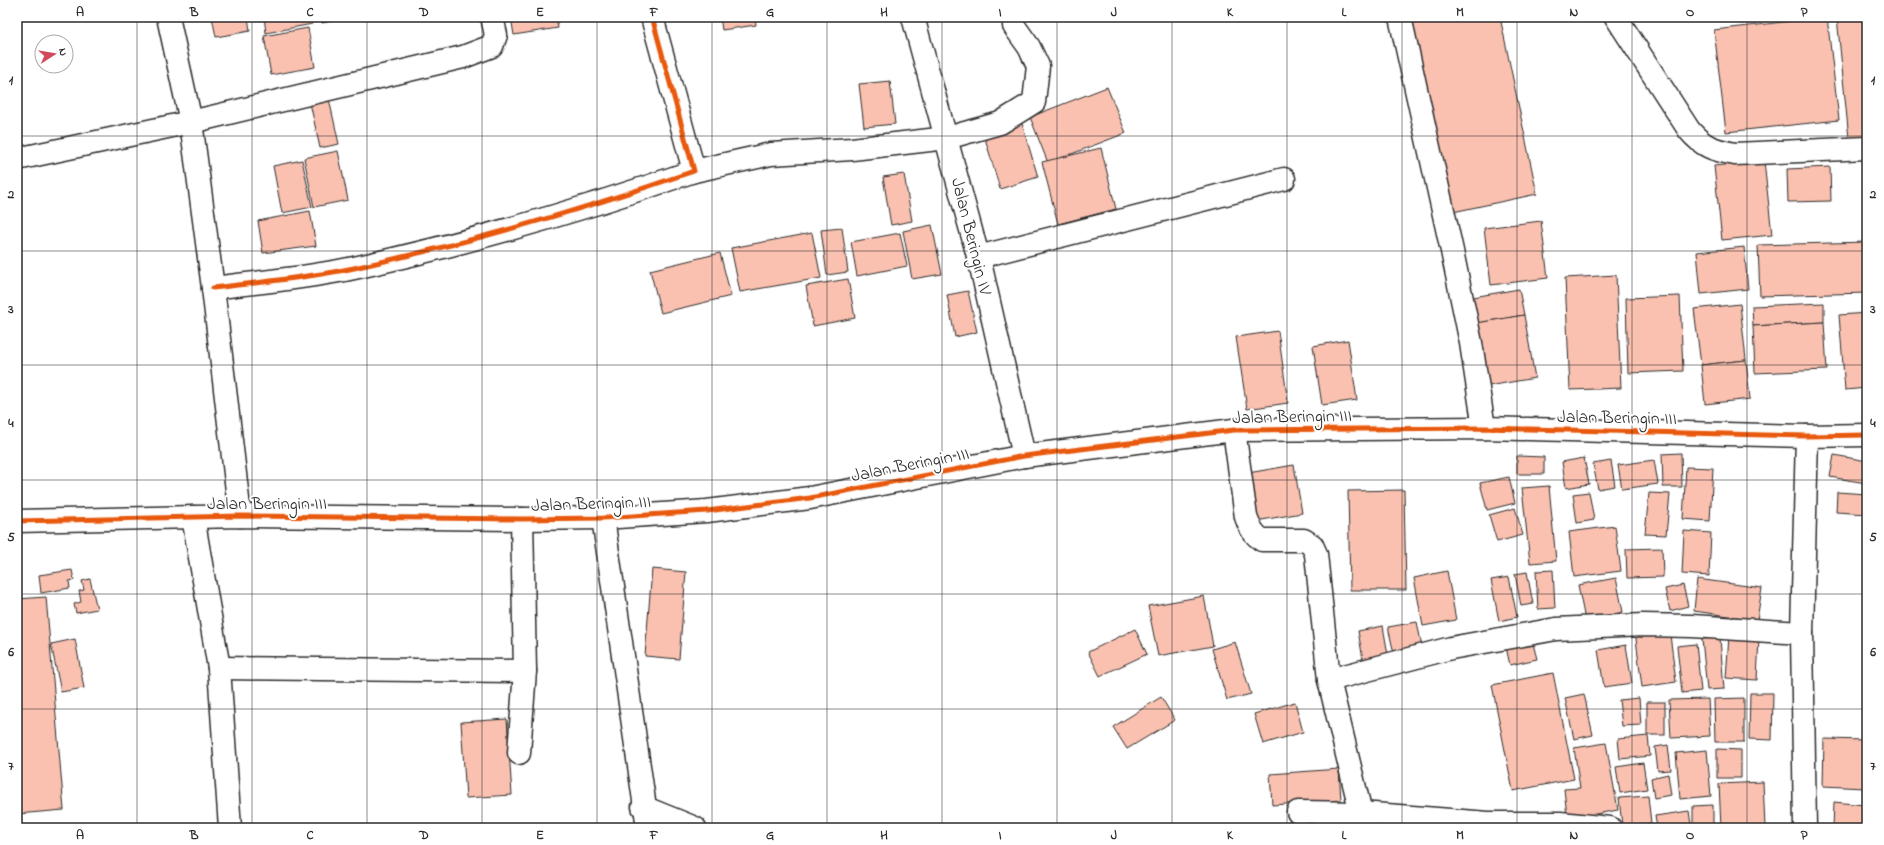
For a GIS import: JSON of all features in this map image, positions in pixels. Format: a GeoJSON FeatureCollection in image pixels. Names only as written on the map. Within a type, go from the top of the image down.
{"type":"FeatureCollection","features":[{"type":"Feature","properties":{"kind":"street"},"geometry":{"type":"LineString","coordinates":[[168,17],[191,122],[213,288],[240,516]]}},
{"type":"Feature","properties":{"kind":"street"},"geometry":{"type":"LineString","coordinates":[[17,159],[191,122],[481,51],[492,46],[495,40],[492,17]]}},
{"type":"Feature","properties":{"kind":"street"},"geometry":{"type":"LineString","coordinates":[[652,17],[694,171]]}},
{"type":"Feature","properties":{"kind":"street","name":"Jalan Beringin IV"},"geometry":{"type":"LineString","coordinates":[[913,17],[978,257],[1024,456]]}},
{"type":"Feature","properties":{"kind":"street"},"geometry":{"type":"LineString","coordinates":[[1400,17],[1454,259],[1471,343],[1484,428]]}},
{"type":"Feature","properties":{"kind":"street"},"geometry":{"type":"LineString","coordinates":[[1616,17],[1689,130],[1698,141],[1708,147],[1735,154],[1867,148]]}},
{"type":"Feature","properties":{"kind":"street"},"geometry":{"type":"LineString","coordinates":[[213,288],[352,268],[478,239],[615,198],[694,171],[771,154],[852,149],[947,138],[1000,123],[1034,102],[1038,66],[1029,47],[1014,26]]}},
{"type":"Feature","properties":{"kind":"street"},"geometry":{"type":"LineString","coordinates":[[978,257],[1284,179]]}},
{"type":"Feature","properties":{"kind":"street","name":"Jalan Beringin III"},"geometry":{"type":"LineString","coordinates":[[17,521],[240,516],[522,519],[603,518],[707,511],[810,498],[1024,456],[1234,430],[1484,428],[1807,436],[1867,435]]}},
{"type":"Feature","properties":{"kind":"street"},"geometry":{"type":"LineString","coordinates":[[1234,430],[1246,517],[1249,528],[1262,540],[1304,540],[1312,545],[1316,554],[1329,680],[1361,814]]}},
{"type":"Feature","properties":{"kind":"street"},"geometry":{"type":"LineString","coordinates":[[1804,828],[1802,632],[1807,436]]}},
{"type":"Feature","properties":{"kind":"street"},"geometry":{"type":"LineString","coordinates":[[193,518],[219,668],[230,828]]}},
{"type":"Feature","properties":{"kind":"street"},"geometry":{"type":"LineString","coordinates":[[603,518],[645,818],[695,828]]}},
{"type":"Feature","properties":{"kind":"street"},"geometry":{"type":"LineString","coordinates":[[519,753],[525,671],[522,519]]}},
{"type":"Feature","properties":{"kind":"street"},"geometry":{"type":"LineString","coordinates":[[1329,680],[1452,648],[1556,629],[1692,626],[1802,632]]}},
{"type":"Feature","properties":{"kind":"street"},"geometry":{"type":"LineString","coordinates":[[219,668],[525,671]]}},
{"type":"Feature","properties":{"kind":"street"},"geometry":{"type":"LineString","coordinates":[[1298,812],[1361,814],[1488,825],[1560,823],[1610,828]]}},
{"type":"Feature","properties":{"kind":"building"},"geometry":{"type":"Polygon","coordinates":[[[212,17],[248,17],[250,31],[216,37],[212,17]]]}},
{"type":"Feature","properties":{"kind":"building"},"geometry":{"type":"Polygon","coordinates":[[[264,17],[311,17],[312,24],[266,33],[264,17]]]}},
{"type":"Feature","properties":{"kind":"building"},"geometry":{"type":"Polygon","coordinates":[[[321,17],[352,17],[322,23],[321,17]]]}},
{"type":"Feature","properties":{"kind":"building"},"geometry":{"type":"Polygon","coordinates":[[[511,17],[556,17],[558,28],[514,35],[511,17]]]}},
{"type":"Feature","properties":{"kind":"building"},"geometry":{"type":"Polygon","coordinates":[[[720,17],[755,17],[756,25],[722,30],[720,17]]]}},
{"type":"Feature","properties":{"kind":"building"},"geometry":{"type":"Polygon","coordinates":[[[1412,17],[1500,17],[1537,194],[1453,212],[1412,17]]]}},
{"type":"Feature","properties":{"kind":"building"},"geometry":{"type":"Polygon","coordinates":[[[1827,17],[1839,120],[1726,132],[1714,30],[1827,17]]]}},
{"type":"Feature","properties":{"kind":"building"},"geometry":{"type":"Polygon","coordinates":[[[1837,17],[1867,17],[1867,137],[1849,139],[1837,17]]]}},
{"type":"Feature","properties":{"kind":"building"},"geometry":{"type":"Polygon","coordinates":[[[308,28],[315,67],[271,75],[264,36],[308,28]]]}},
{"type":"Feature","properties":{"kind":"building"},"geometry":{"type":"Polygon","coordinates":[[[890,81],[895,124],[864,127],[859,84],[890,81]]]}},
{"type":"Feature","properties":{"kind":"building"},"geometry":{"type":"Polygon","coordinates":[[[1107,87],[1126,133],[1048,163],[1030,117],[1107,87]]]}},
{"type":"Feature","properties":{"kind":"building"},"geometry":{"type":"Polygon","coordinates":[[[329,99],[339,144],[320,148],[310,103],[329,99]]]}},
{"type":"Feature","properties":{"kind":"building"},"geometry":{"type":"Polygon","coordinates":[[[1022,124],[1038,177],[1000,189],[984,135],[1022,124]]]}},
{"type":"Feature","properties":{"kind":"building"},"geometry":{"type":"Polygon","coordinates":[[[1101,148],[1116,209],[1058,224],[1042,162],[1101,148]]]}},
{"type":"Feature","properties":{"kind":"building"},"geometry":{"type":"Polygon","coordinates":[[[338,151],[348,200],[314,207],[304,158],[338,151]]]}},
{"type":"Feature","properties":{"kind":"building"},"geometry":{"type":"Polygon","coordinates":[[[302,160],[312,207],[282,213],[273,166],[302,160]]]}},
{"type":"Feature","properties":{"kind":"building"},"geometry":{"type":"Polygon","coordinates":[[[1764,161],[1772,235],[1722,240],[1714,166],[1764,161]]]}},
{"type":"Feature","properties":{"kind":"building"},"geometry":{"type":"Polygon","coordinates":[[[1830,167],[1831,201],[1788,202],[1787,169],[1830,167]]]}},
{"type":"Feature","properties":{"kind":"building"},"geometry":{"type":"Polygon","coordinates":[[[904,174],[912,221],[891,225],[883,177],[904,174]]]}},
{"type":"Feature","properties":{"kind":"building"},"geometry":{"type":"Polygon","coordinates":[[[310,211],[316,246],[263,253],[258,221],[310,211]]]}},
{"type":"Feature","properties":{"kind":"building"},"geometry":{"type":"Polygon","coordinates":[[[1541,221],[1548,278],[1491,285],[1484,228],[1541,221]]]}},
{"type":"Feature","properties":{"kind":"building"},"geometry":{"type":"Polygon","coordinates":[[[932,225],[942,274],[912,279],[903,231],[932,225]]]}},
{"type":"Feature","properties":{"kind":"building"},"geometry":{"type":"Polygon","coordinates":[[[842,228],[848,272],[827,275],[821,230],[842,228]]]}},
{"type":"Feature","properties":{"kind":"building"},"geometry":{"type":"Polygon","coordinates":[[[812,233],[821,278],[740,292],[731,248],[812,233]]]}},
{"type":"Feature","properties":{"kind":"building"},"geometry":{"type":"Polygon","coordinates":[[[900,233],[907,266],[857,276],[851,242],[900,233]]]}},
{"type":"Feature","properties":{"kind":"building"},"geometry":{"type":"Polygon","coordinates":[[[1867,242],[1867,293],[1760,296],[1758,245],[1867,242]]]}},
{"type":"Feature","properties":{"kind":"building"},"geometry":{"type":"Polygon","coordinates":[[[1744,247],[1748,289],[1701,294],[1697,252],[1744,247]]]}},
{"type":"Feature","properties":{"kind":"building"},"geometry":{"type":"Polygon","coordinates":[[[720,253],[731,296],[661,313],[650,270],[720,253]]]}},
{"type":"Feature","properties":{"kind":"building"},"geometry":{"type":"Polygon","coordinates":[[[1616,275],[1621,388],[1570,390],[1565,278],[1616,275]]]}},
{"type":"Feature","properties":{"kind":"building"},"geometry":{"type":"Polygon","coordinates":[[[848,279],[855,318],[813,326],[806,286],[848,279]]]}},
{"type":"Feature","properties":{"kind":"building"},"geometry":{"type":"Polygon","coordinates":[[[1519,289],[1524,315],[1477,323],[1473,297],[1519,289]]]}},
{"type":"Feature","properties":{"kind":"building"},"geometry":{"type":"Polygon","coordinates":[[[968,291],[977,332],[955,337],[947,295],[968,291]]]}},
{"type":"Feature","properties":{"kind":"building"},"geometry":{"type":"Polygon","coordinates":[[[1680,296],[1683,371],[1628,373],[1626,298],[1680,296]]]}},
{"type":"Feature","properties":{"kind":"building"},"geometry":{"type":"Polygon","coordinates":[[[1824,303],[1824,322],[1753,326],[1752,306],[1824,303]]]}},
{"type":"Feature","properties":{"kind":"building"},"geometry":{"type":"Polygon","coordinates":[[[1740,304],[1746,360],[1701,365],[1694,309],[1740,304]]]}},
{"type":"Feature","properties":{"kind":"building"},"geometry":{"type":"Polygon","coordinates":[[[1867,313],[1867,388],[1845,390],[1839,315],[1867,313]]]}},
{"type":"Feature","properties":{"kind":"building"},"geometry":{"type":"Polygon","coordinates":[[[1524,315],[1535,378],[1488,386],[1477,323],[1524,315]]]}},
{"type":"Feature","properties":{"kind":"building"},"geometry":{"type":"Polygon","coordinates":[[[1824,322],[1827,370],[1755,373],[1753,326],[1824,322]]]}},
{"type":"Feature","properties":{"kind":"building"},"geometry":{"type":"Polygon","coordinates":[[[1278,331],[1288,403],[1247,409],[1236,337],[1278,331]]]}},
{"type":"Feature","properties":{"kind":"building"},"geometry":{"type":"Polygon","coordinates":[[[1348,340],[1357,400],[1322,405],[1313,346],[1348,340]]]}},
{"type":"Feature","properties":{"kind":"building"},"geometry":{"type":"Polygon","coordinates":[[[1746,360],[1750,399],[1705,404],[1701,365],[1746,360]]]}},
{"type":"Feature","properties":{"kind":"building"},"geometry":{"type":"Polygon","coordinates":[[[1681,453],[1682,487],[1663,487],[1662,454],[1681,453]]]}},
{"type":"Feature","properties":{"kind":"building"},"geometry":{"type":"Polygon","coordinates":[[[1834,455],[1867,461],[1866,483],[1830,477],[1834,455]]]}},
{"type":"Feature","properties":{"kind":"building"},"geometry":{"type":"Polygon","coordinates":[[[1517,456],[1544,457],[1544,474],[1517,474],[1517,456]]]}},
{"type":"Feature","properties":{"kind":"building"},"geometry":{"type":"Polygon","coordinates":[[[1584,458],[1589,484],[1566,488],[1562,462],[1584,458]]]}},
{"type":"Feature","properties":{"kind":"building"},"geometry":{"type":"Polygon","coordinates":[[[1654,460],[1658,484],[1622,489],[1618,465],[1654,460]]]}},
{"type":"Feature","properties":{"kind":"building"},"geometry":{"type":"Polygon","coordinates":[[[1611,461],[1615,486],[1598,489],[1593,464],[1611,461]]]}},
{"type":"Feature","properties":{"kind":"building"},"geometry":{"type":"Polygon","coordinates":[[[1294,465],[1302,513],[1256,521],[1248,473],[1294,465]]]}},
{"type":"Feature","properties":{"kind":"building"},"geometry":{"type":"Polygon","coordinates":[[[1686,467],[1713,468],[1710,521],[1683,519],[1686,467]]]}},
{"type":"Feature","properties":{"kind":"building"},"geometry":{"type":"Polygon","coordinates":[[[1509,477],[1515,503],[1487,510],[1480,483],[1509,477]]]}},
{"type":"Feature","properties":{"kind":"building"},"geometry":{"type":"Polygon","coordinates":[[[1549,486],[1556,561],[1530,563],[1522,488],[1549,486]]]}},
{"type":"Feature","properties":{"kind":"building"},"geometry":{"type":"Polygon","coordinates":[[[1404,490],[1406,590],[1350,590],[1348,491],[1404,490]]]}},
{"type":"Feature","properties":{"kind":"building"},"geometry":{"type":"Polygon","coordinates":[[[1589,492],[1594,520],[1577,523],[1573,494],[1589,492]]]}},
{"type":"Feature","properties":{"kind":"building"},"geometry":{"type":"Polygon","coordinates":[[[1837,492],[1867,494],[1867,514],[1836,512],[1837,492]]]}},
{"type":"Feature","properties":{"kind":"building"},"geometry":{"type":"Polygon","coordinates":[[[1649,493],[1670,494],[1666,535],[1645,534],[1649,493]]]}},
{"type":"Feature","properties":{"kind":"building"},"geometry":{"type":"Polygon","coordinates":[[[1515,508],[1523,535],[1497,542],[1489,515],[1515,508]]]}},
{"type":"Feature","properties":{"kind":"building"},"geometry":{"type":"Polygon","coordinates":[[[1615,526],[1621,571],[1574,577],[1569,532],[1615,526]]]}},
{"type":"Feature","properties":{"kind":"building"},"geometry":{"type":"Polygon","coordinates":[[[1684,531],[1711,533],[1709,576],[1682,574],[1684,531]]]}},
{"type":"Feature","properties":{"kind":"building"},"geometry":{"type":"Polygon","coordinates":[[[1662,548],[1663,577],[1627,578],[1626,549],[1662,548]]]}},
{"type":"Feature","properties":{"kind":"building"},"geometry":{"type":"Polygon","coordinates":[[[652,569],[686,572],[679,659],[645,656],[652,569]]]}},
{"type":"Feature","properties":{"kind":"building"},"geometry":{"type":"Polygon","coordinates":[[[72,570],[74,580],[69,581],[70,588],[41,593],[39,575],[72,570]]]}},
{"type":"Feature","properties":{"kind":"building"},"geometry":{"type":"Polygon","coordinates":[[[1553,570],[1555,608],[1538,609],[1536,571],[1553,570]]]}},
{"type":"Feature","properties":{"kind":"building"},"geometry":{"type":"Polygon","coordinates":[[[1447,571],[1456,620],[1423,626],[1414,578],[1447,571]]]}},
{"type":"Feature","properties":{"kind":"building"},"geometry":{"type":"Polygon","coordinates":[[[1527,572],[1533,604],[1521,606],[1515,574],[1527,572]]]}},
{"type":"Feature","properties":{"kind":"building"},"geometry":{"type":"Polygon","coordinates":[[[1509,577],[1517,617],[1499,621],[1491,580],[1509,577]]]}},
{"type":"Feature","properties":{"kind":"building"},"geometry":{"type":"Polygon","coordinates":[[[1616,578],[1623,612],[1585,620],[1578,585],[1616,578]]]}},
{"type":"Feature","properties":{"kind":"building"},"geometry":{"type":"Polygon","coordinates":[[[90,579],[97,609],[76,613],[74,604],[81,602],[79,591],[84,590],[82,581],[90,579]]]}},
{"type":"Feature","properties":{"kind":"building"},"geometry":{"type":"Polygon","coordinates":[[[1697,579],[1762,588],[1757,620],[1694,611],[1697,579]]]}},
{"type":"Feature","properties":{"kind":"building"},"geometry":{"type":"Polygon","coordinates":[[[1683,585],[1688,606],[1670,611],[1665,589],[1683,585]]]}},
{"type":"Feature","properties":{"kind":"building"},"geometry":{"type":"Polygon","coordinates":[[[1204,596],[1213,646],[1158,656],[1148,606],[1204,596]]]}},
{"type":"Feature","properties":{"kind":"building"},"geometry":{"type":"Polygon","coordinates":[[[46,597],[64,810],[17,814],[17,599],[46,597]]]}},
{"type":"Feature","properties":{"kind":"building"},"geometry":{"type":"Polygon","coordinates":[[[1417,622],[1423,652],[1395,658],[1388,627],[1417,622]]]}},
{"type":"Feature","properties":{"kind":"building"},"geometry":{"type":"Polygon","coordinates":[[[1383,626],[1389,661],[1364,665],[1358,631],[1383,626]]]}},
{"type":"Feature","properties":{"kind":"building"},"geometry":{"type":"Polygon","coordinates":[[[1669,627],[1676,682],[1642,687],[1635,631],[1669,627]]]}},
{"type":"Feature","properties":{"kind":"building"},"geometry":{"type":"Polygon","coordinates":[[[1135,629],[1147,654],[1100,676],[1088,652],[1135,629]]]}},
{"type":"Feature","properties":{"kind":"building"},"geometry":{"type":"Polygon","coordinates":[[[1531,636],[1537,659],[1510,665],[1505,643],[1531,636]]]}},
{"type":"Feature","properties":{"kind":"building"},"geometry":{"type":"Polygon","coordinates":[[[1729,636],[1759,638],[1757,680],[1726,678],[1729,636]]]}},
{"type":"Feature","properties":{"kind":"building"},"geometry":{"type":"Polygon","coordinates":[[[1720,638],[1724,689],[1707,690],[1702,639],[1720,638]]]}},
{"type":"Feature","properties":{"kind":"building"},"geometry":{"type":"Polygon","coordinates":[[[75,639],[84,688],[61,692],[51,644],[75,639]]]}},
{"type":"Feature","properties":{"kind":"building"},"geometry":{"type":"Polygon","coordinates":[[[1235,642],[1251,694],[1227,700],[1212,649],[1235,642]]]}},
{"type":"Feature","properties":{"kind":"building"},"geometry":{"type":"Polygon","coordinates":[[[1696,644],[1701,691],[1682,693],[1677,646],[1696,644]]]}},
{"type":"Feature","properties":{"kind":"building"},"geometry":{"type":"Polygon","coordinates":[[[1626,645],[1632,683],[1604,687],[1598,650],[1626,645]]]}},
{"type":"Feature","properties":{"kind":"building"},"geometry":{"type":"Polygon","coordinates":[[[1553,673],[1574,779],[1513,791],[1492,685],[1553,673]]]}},
{"type":"Feature","properties":{"kind":"building"},"geometry":{"type":"Polygon","coordinates":[[[1750,693],[1773,693],[1772,740],[1749,739],[1750,693]]]}},
{"type":"Feature","properties":{"kind":"building"},"geometry":{"type":"Polygon","coordinates":[[[1584,694],[1593,735],[1574,739],[1565,698],[1584,694]]]}},
{"type":"Feature","properties":{"kind":"building"},"geometry":{"type":"Polygon","coordinates":[[[1161,697],[1175,720],[1127,749],[1113,727],[1161,697]]]}},
{"type":"Feature","properties":{"kind":"building"},"geometry":{"type":"Polygon","coordinates":[[[1639,698],[1641,725],[1622,726],[1619,700],[1639,698]]]}},
{"type":"Feature","properties":{"kind":"building"},"geometry":{"type":"Polygon","coordinates":[[[1744,698],[1744,742],[1715,742],[1714,699],[1744,698]]]}},
{"type":"Feature","properties":{"kind":"building"},"geometry":{"type":"Polygon","coordinates":[[[1708,699],[1710,736],[1671,738],[1669,700],[1708,699]]]}},
{"type":"Feature","properties":{"kind":"building"},"geometry":{"type":"Polygon","coordinates":[[[1295,702],[1303,732],[1263,744],[1254,714],[1295,702]]]}},
{"type":"Feature","properties":{"kind":"building"},"geometry":{"type":"Polygon","coordinates":[[[1647,702],[1665,702],[1665,735],[1647,735],[1647,702]]]}},
{"type":"Feature","properties":{"kind":"building"},"geometry":{"type":"Polygon","coordinates":[[[507,719],[512,795],[466,798],[461,722],[507,719]]]}},
{"type":"Feature","properties":{"kind":"building"},"geometry":{"type":"Polygon","coordinates":[[[1648,736],[1650,756],[1620,759],[1618,739],[1648,736]]]}},
{"type":"Feature","properties":{"kind":"building"},"geometry":{"type":"Polygon","coordinates":[[[1824,739],[1866,740],[1865,788],[1823,786],[1824,739]]]}},
{"type":"Feature","properties":{"kind":"building"},"geometry":{"type":"Polygon","coordinates":[[[1606,743],[1618,810],[1585,816],[1567,816],[1564,789],[1580,788],[1574,748],[1606,743]]]}},
{"type":"Feature","properties":{"kind":"building"},"geometry":{"type":"Polygon","coordinates":[[[1668,745],[1671,770],[1658,771],[1655,747],[1668,745]]]}},
{"type":"Feature","properties":{"kind":"building"},"geometry":{"type":"Polygon","coordinates":[[[1717,749],[1741,750],[1741,778],[1717,778],[1717,749]]]}},
{"type":"Feature","properties":{"kind":"building"},"geometry":{"type":"Polygon","coordinates":[[[1707,750],[1711,796],[1680,799],[1676,753],[1707,750]]]}},
{"type":"Feature","properties":{"kind":"building"},"geometry":{"type":"Polygon","coordinates":[[[1643,763],[1647,789],[1620,793],[1616,767],[1643,763]]]}},
{"type":"Feature","properties":{"kind":"building"},"geometry":{"type":"Polygon","coordinates":[[[1339,769],[1341,800],[1272,805],[1270,774],[1339,769]]]}},
{"type":"Feature","properties":{"kind":"building"},"geometry":{"type":"Polygon","coordinates":[[[1668,774],[1671,795],[1654,798],[1651,778],[1668,774]]]}},
{"type":"Feature","properties":{"kind":"building"},"geometry":{"type":"Polygon","coordinates":[[[1763,782],[1765,827],[1721,828],[1719,784],[1763,782]]]}},
{"type":"Feature","properties":{"kind":"building"},"geometry":{"type":"Polygon","coordinates":[[[1648,796],[1651,823],[1622,826],[1619,798],[1648,796]]]}},
{"type":"Feature","properties":{"kind":"building"},"geometry":{"type":"Polygon","coordinates":[[[1834,802],[1864,805],[1862,828],[1833,828],[1834,802]]]}},
{"type":"Feature","properties":{"kind":"building"},"geometry":{"type":"Polygon","coordinates":[[[1713,805],[1713,828],[1693,828],[1693,806],[1713,805]]]}},
{"type":"Feature","properties":{"kind":"building"},"geometry":{"type":"Polygon","coordinates":[[[1689,811],[1691,825],[1657,828],[1655,816],[1689,811]]]}},
{"type":"Feature","properties":{"kind":"cycle path"},"geometry":{"type":"LineString","coordinates":[[213,288],[284,280],[354,268],[440,248],[568,212],[694,171],[652,17]]}},
{"type":"Feature","properties":{"kind":"cycle path"},"geometry":{"type":"LineString","coordinates":[[17,521],[240,516],[522,519],[603,518],[707,511],[810,498],[1024,456],[1234,430],[1484,428],[1807,436],[1867,435]]}}]}
